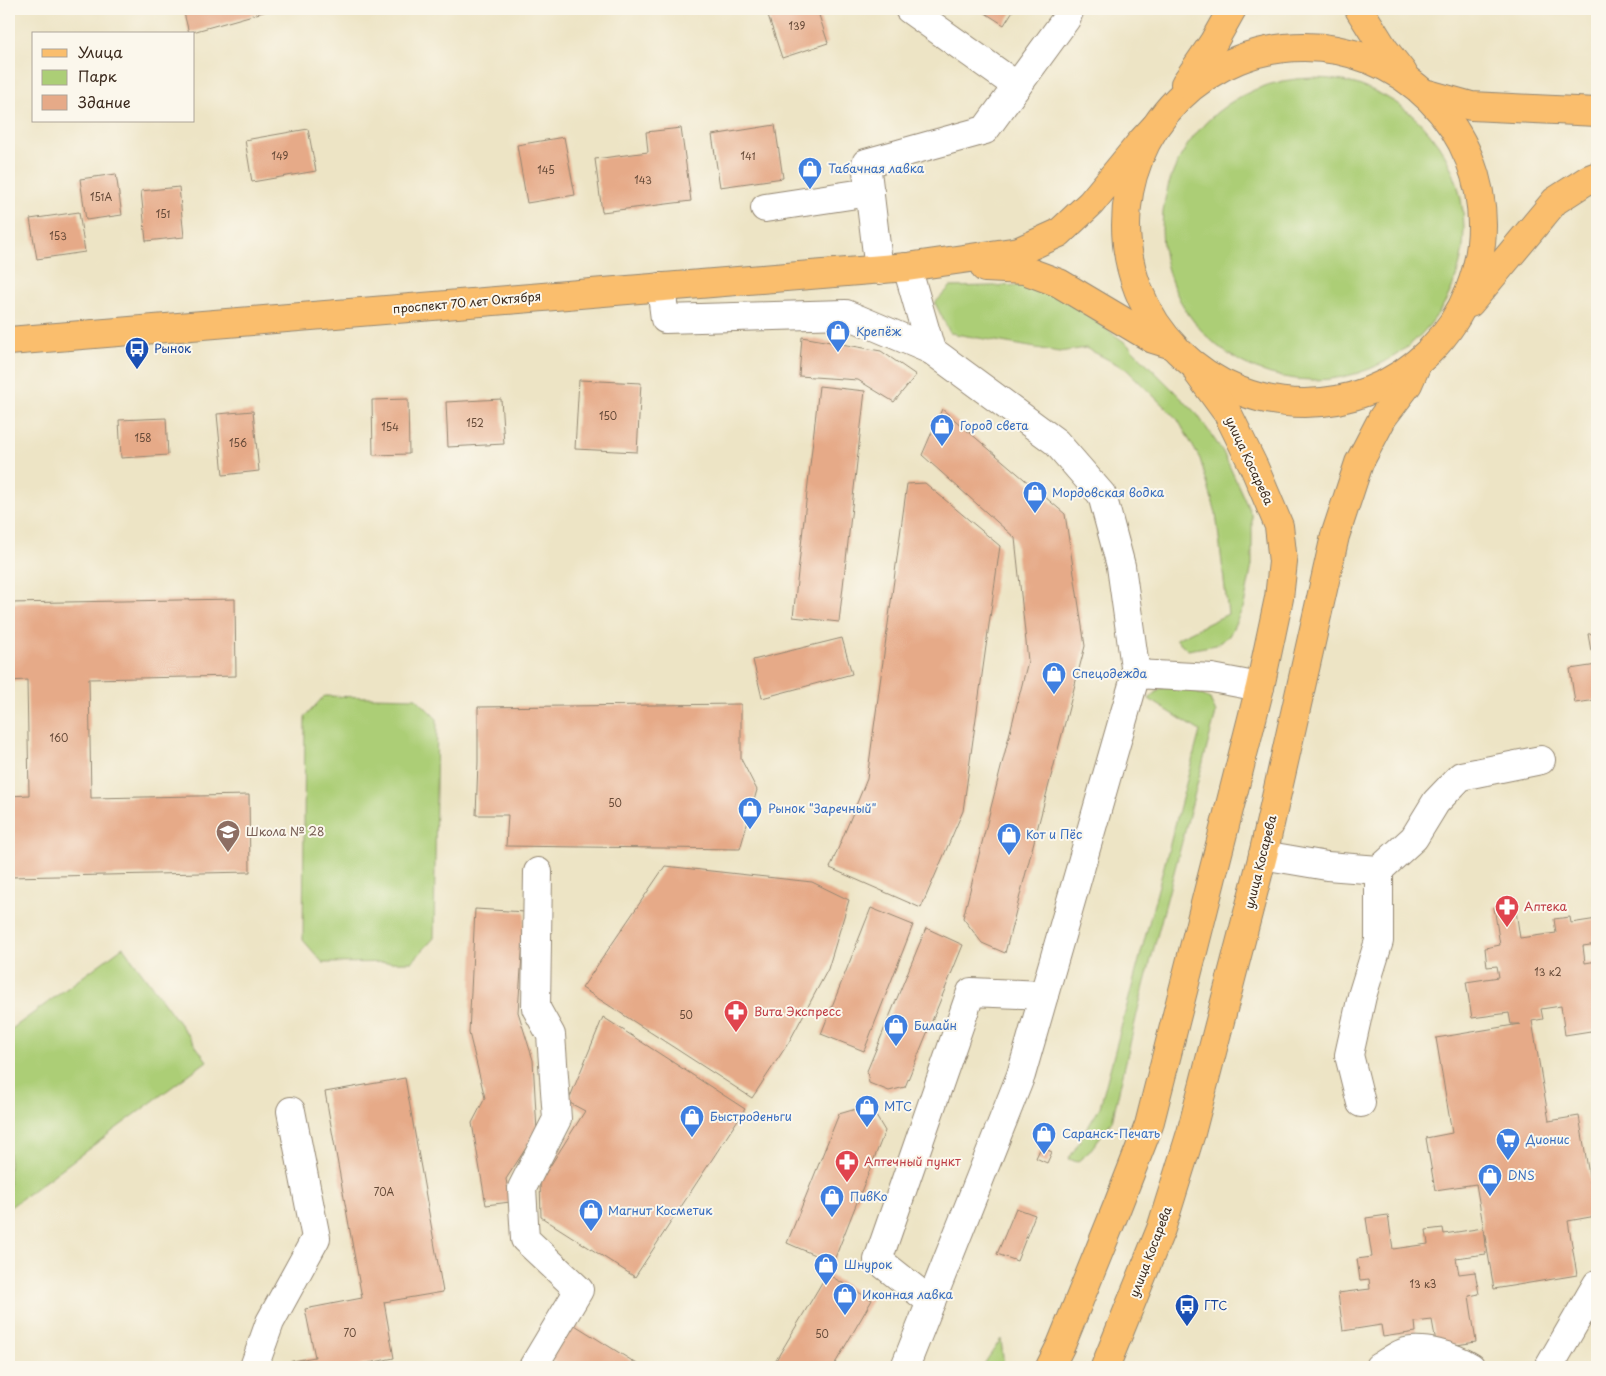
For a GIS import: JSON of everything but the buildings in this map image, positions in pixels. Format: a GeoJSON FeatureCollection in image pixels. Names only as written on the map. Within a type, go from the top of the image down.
{"type":"FeatureCollection","features":[{"type":"Feature","properties":{"kind":"main road"},"geometry":{"type":"LineString","coordinates":[[1232,9],[1213,42],[1140,151],[1126,199],[1126,247],[1138,294],[1170,344],[1194,369],[1226,386],[1275,401],[1327,402],[1376,389],[1418,362],[1452,325],[1555,201],[1589,179],[1597,176]]}},
{"type":"Feature","properties":{"kind":"main road"},"geometry":{"type":"LineString","coordinates":[[1359,9],[1384,49],[1442,111],[1469,156],[1481,199],[1481,251],[1470,292],[1452,325]]}},
{"type":"Feature","properties":{"kind":"main road"},"geometry":{"type":"LineString","coordinates":[[1160,119],[1214,70],[1265,50],[1315,46],[1363,56],[1418,87],[1471,106],[1597,112]]}},
{"type":"Feature","properties":{"kind":"main road","name":"проспект 70 лет Октября"},"geometry":{"type":"LineString","coordinates":[[9,341],[879,270],[1019,251],[1059,233],[1091,203],[1160,119]]}},
{"type":"Feature","properties":{"kind":"main road","name":"проспект 70 лет Октября"},"geometry":{"type":"LineString","coordinates":[[917,266],[1024,270],[1059,283],[1153,339],[1170,344]]}},
{"type":"Feature","properties":{"kind":"main road","name":"улица Косарева"},"geometry":{"type":"LineString","coordinates":[[1105,1367],[1161,1229],[1191,1133],[1263,855],[1335,536],[1359,463],[1383,417],[1408,384],[1418,362]]}},
{"type":"Feature","properties":{"kind":"main road","name":"улица Косарева"},"geometry":{"type":"LineString","coordinates":[[1050,1367],[1149,1125],[1260,687],[1279,598],[1282,562],[1279,526],[1254,466],[1228,414],[1194,369]]}},
{"type":"Feature","properties":{"kind":"lane"},"geometry":{"type":"LineString","coordinates":[[909,9],[1017,86]]}},
{"type":"Feature","properties":{"kind":"lane"},"geometry":{"type":"LineString","coordinates":[[879,270],[866,163],[985,130],[1066,19],[1070,9]]}},
{"type":"Feature","properties":{"kind":"lane"},"geometry":{"type":"LineString","coordinates":[[765,208],[870,192]]}},
{"type":"Feature","properties":{"kind":"lane"},"geometry":{"type":"LineString","coordinates":[[917,266],[931,350]]}},
{"type":"Feature","properties":{"kind":"lane"},"geometry":{"type":"LineString","coordinates":[[661,287],[664,319],[846,314],[931,350],[1056,442],[1102,495],[1121,566],[1136,674],[1021,1075],[905,1367]]}},
{"type":"Feature","properties":{"kind":"lane"},"geometry":{"type":"LineString","coordinates":[[1136,674],[1212,678],[1260,687]]}},
{"type":"Feature","properties":{"kind":"lane"},"geometry":{"type":"LineString","coordinates":[[1263,855],[1327,866],[1379,870],[1414,838],[1436,802],[1461,776],[1541,760]]}},
{"type":"Feature","properties":{"kind":"lane"},"geometry":{"type":"LineString","coordinates":[[1361,1103],[1349,1055],[1362,996],[1379,941],[1379,870]]}},
{"type":"Feature","properties":{"kind":"lane"},"geometry":{"type":"LineString","coordinates":[[533,1367],[579,1290],[525,1239],[522,1188],[557,1119],[551,1036],[536,1008],[538,872]]}},
{"type":"Feature","properties":{"kind":"lane"},"geometry":{"type":"LineString","coordinates":[[931,1302],[878,1260],[971,992],[1044,995]]}},
{"type":"Feature","properties":{"kind":"lane"},"geometry":{"type":"LineString","coordinates":[[254,1367],[270,1322],[316,1238],[291,1111]]}},
{"type":"Feature","properties":{"kind":"lane"},"geometry":{"type":"LineString","coordinates":[[1549,1367],[1597,1284]]}},
{"type":"Feature","properties":{"kind":"lane"},"geometry":{"type":"LineString","coordinates":[[1379,1367],[1404,1353],[1430,1352],[1454,1359],[1471,1367]]}},
{"type":"Feature","properties":{"kind":"green space"},"geometry":{"type":"Polygon","coordinates":[[[1313,78],[1342,81],[1371,90],[1397,104],[1420,122],[1438,145],[1452,171],[1461,200],[1464,229],[1461,258],[1452,287],[1438,313],[1420,336],[1397,354],[1371,368],[1342,377],[1313,380],[1284,377],[1255,368],[1229,354],[1206,336],[1188,313],[1174,287],[1165,258],[1162,229],[1165,200],[1174,171],[1188,145],[1206,122],[1229,104],[1255,90],[1284,81],[1313,78]]]}},
{"type":"Feature","properties":{"kind":"green space"},"geometry":{"type":"Polygon","coordinates":[[[1030,285],[1060,296],[1126,343],[1197,414],[1223,452],[1252,516],[1252,565],[1244,606],[1229,636],[1216,645],[1188,650],[1176,639],[1228,614],[1216,513],[1200,459],[1178,420],[1126,369],[1086,348],[1059,352],[950,333],[935,303],[950,287],[1030,285]]]}},
{"type":"Feature","properties":{"kind":"green space"},"geometry":{"type":"Polygon","coordinates":[[[1184,686],[1210,699],[1216,713],[1140,1001],[1112,1121],[1089,1152],[1077,1162],[1069,1159],[1100,1107],[1200,731],[1149,699],[1161,688],[1184,686]]]}},
{"type":"Feature","properties":{"kind":"green space"},"geometry":{"type":"Polygon","coordinates":[[[324,696],[416,698],[437,719],[434,938],[412,962],[323,963],[303,940],[305,717],[324,696]]]}},
{"type":"Feature","properties":{"kind":"green space"},"geometry":{"type":"Polygon","coordinates":[[[123,947],[207,1061],[9,1208],[9,1031],[123,947]]]}},
{"type":"Feature","properties":{"kind":"green space"},"geometry":{"type":"Polygon","coordinates":[[[1001,1339],[1004,1367],[982,1367],[1001,1339]]]}},
{"type":"Feature","properties":{"kind":"place","name":"Табачная лавка"},"geometry":{"type":"Point","coordinates":[810,190]}},
{"type":"Feature","properties":{"kind":"place","name":"Крепёж"},"geometry":{"type":"Point","coordinates":[838,353]}},
{"type":"Feature","properties":{"kind":"place","name":"Рынок"},"geometry":{"type":"Point","coordinates":[137,370]}},
{"type":"Feature","properties":{"kind":"place","name":"Город света"},"geometry":{"type":"Point","coordinates":[942,447]}},
{"type":"Feature","properties":{"kind":"place","name":"Мордовская водка"},"geometry":{"type":"Point","coordinates":[1035,514]}},
{"type":"Feature","properties":{"kind":"place","name":"Спецодежда"},"geometry":{"type":"Point","coordinates":[1054,695]}},
{"type":"Feature","properties":{"kind":"place","name":"Рынок \"Заречный\""},"geometry":{"type":"Point","coordinates":[750,830]}},
{"type":"Feature","properties":{"kind":"place","name":"Школа № 28"},"geometry":{"type":"Point","coordinates":[228,853]}},
{"type":"Feature","properties":{"kind":"place","name":"Кот и Пёс"},"geometry":{"type":"Point","coordinates":[1009,856]}},
{"type":"Feature","properties":{"kind":"place","name":"Аптека"},"geometry":{"type":"Point","coordinates":[1507,928]}},
{"type":"Feature","properties":{"kind":"place","name":"Вита Экспресс"},"geometry":{"type":"Point","coordinates":[736,1033]}},
{"type":"Feature","properties":{"kind":"place","name":"Билайн"},"geometry":{"type":"Point","coordinates":[896,1047]}},
{"type":"Feature","properties":{"kind":"place","name":"МТС"},"geometry":{"type":"Point","coordinates":[867,1128]}},
{"type":"Feature","properties":{"kind":"place","name":"Быстроденьги"},"geometry":{"type":"Point","coordinates":[692,1138]}},
{"type":"Feature","properties":{"kind":"place","name":"Саранск-Печать"},"geometry":{"type":"Point","coordinates":[1044,1155]}},
{"type":"Feature","properties":{"kind":"place","name":"Дионис"},"geometry":{"type":"Point","coordinates":[1508,1161]}},
{"type":"Feature","properties":{"kind":"place","name":"Аптечный пункт"},"geometry":{"type":"Point","coordinates":[847,1183]}},
{"type":"Feature","properties":{"kind":"place","name":"DNS"},"geometry":{"type":"Point","coordinates":[1490,1197]}},
{"type":"Feature","properties":{"kind":"place","name":"ПивКо"},"geometry":{"type":"Point","coordinates":[832,1218]}},
{"type":"Feature","properties":{"kind":"place","name":"Магнит Косметик"},"geometry":{"type":"Point","coordinates":[591,1232]}},
{"type":"Feature","properties":{"kind":"place","name":"Шнурок"},"geometry":{"type":"Point","coordinates":[826,1286]}},
{"type":"Feature","properties":{"kind":"place","name":"Иконная лавка"},"geometry":{"type":"Point","coordinates":[845,1316]}},
{"type":"Feature","properties":{"kind":"place","name":"ГТС"},"geometry":{"type":"Point","coordinates":[1187,1327]}}]}
